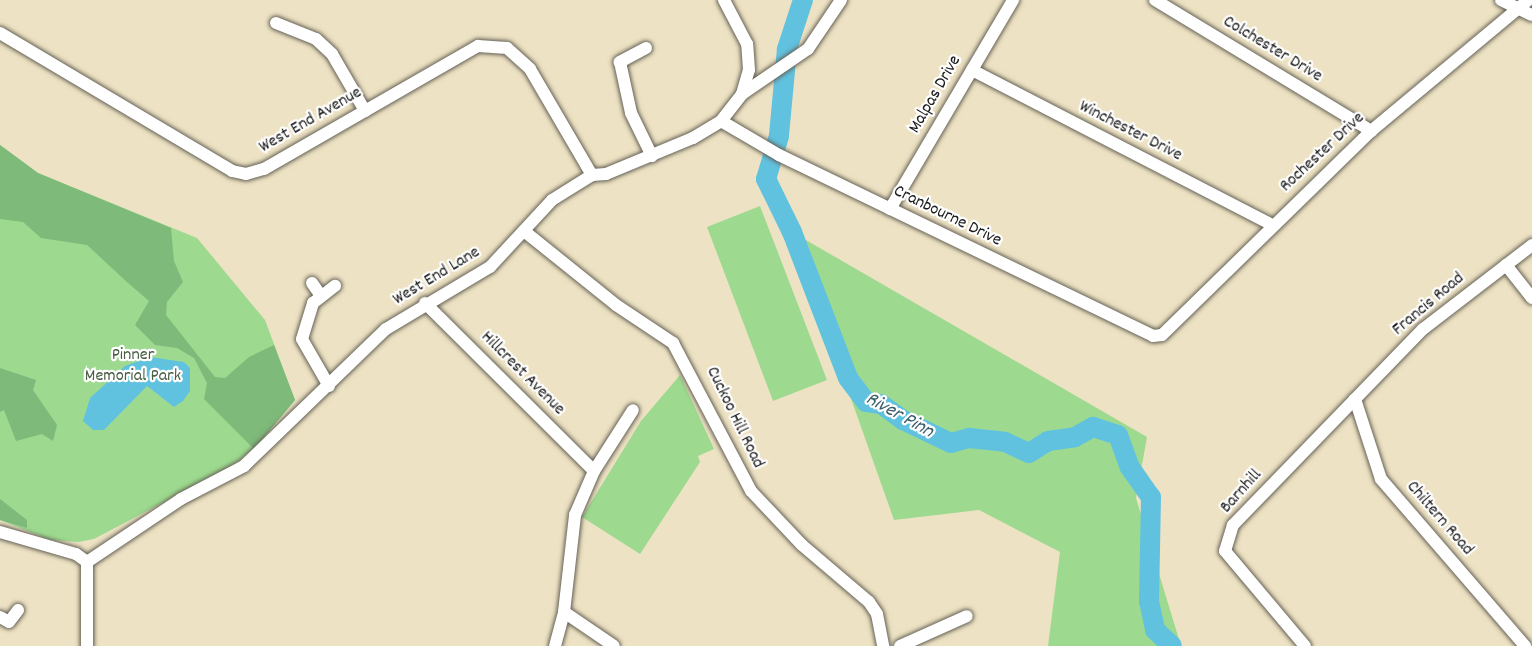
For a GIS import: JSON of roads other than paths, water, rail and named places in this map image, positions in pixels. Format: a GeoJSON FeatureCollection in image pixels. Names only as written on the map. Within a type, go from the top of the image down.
{"type":"FeatureCollection","features":[{"type":"Feature","properties":{"kind":"street","name":"West End Lane"},"geometry":{"type":"LineString","coordinates":[[87,562],[181,499],[244,466],[386,329],[425,303],[490,267],[552,200],[592,175],[652,156],[721,121],[742,94],[749,70],[747,44],[724,0]]}},
{"type":"Feature","properties":{"kind":"street"},"geometry":{"type":"LineString","coordinates":[[742,94],[808,49],[841,0]]}},
{"type":"Feature","properties":{"kind":"street","name":"Malpas Drive"},"geometry":{"type":"LineString","coordinates":[[890,209],[1013,0]]}},
{"type":"Feature","properties":{"kind":"street","name":"Colchester Drive"},"geometry":{"type":"LineString","coordinates":[[1155,0],[1371,131]]}},
{"type":"Feature","properties":{"kind":"street"},"geometry":{"type":"LineString","coordinates":[[1502,0],[1524,4],[1532,15]]}},
{"type":"Feature","properties":{"kind":"street","name":"Rochester Drive"},"geometry":{"type":"LineString","coordinates":[[1162,335],[1272,225],[1371,131],[1524,4]]}},
{"type":"Feature","properties":{"kind":"street"},"geometry":{"type":"LineString","coordinates":[[276,23],[316,39],[332,54],[365,111]]}},
{"type":"Feature","properties":{"kind":"street","name":"West End Avenue"},"geometry":{"type":"LineString","coordinates":[[0,33],[232,171],[246,174],[264,170],[478,46],[507,48],[530,69],[592,175]]}},
{"type":"Feature","properties":{"kind":"street"},"geometry":{"type":"LineString","coordinates":[[646,48],[620,62],[631,113],[652,156]]}},
{"type":"Feature","properties":{"kind":"street","name":"Winchester Drive"},"geometry":{"type":"LineString","coordinates":[[972,70],[1272,225]]}},
{"type":"Feature","properties":{"kind":"street","name":"Cranbourne Drive"},"geometry":{"type":"LineString","coordinates":[[721,121],[767,148],[890,209],[1153,336],[1162,335]]}},
{"type":"Feature","properties":{"kind":"street","name":"Cuckoo Hill Road"},"geometry":{"type":"LineString","coordinates":[[524,231],[615,305],[673,343],[751,491],[802,545],[869,602],[877,614],[883,646]]}},
{"type":"Feature","properties":{"kind":"street","name":"Francis Road"},"geometry":{"type":"LineString","coordinates":[[1355,399],[1423,329],[1532,245]]}},
{"type":"Feature","properties":{"kind":"street"},"geometry":{"type":"LineString","coordinates":[[1506,265],[1532,297]]}},
{"type":"Feature","properties":{"kind":"street"},"geometry":{"type":"LineString","coordinates":[[312,283],[321,296]]}},
{"type":"Feature","properties":{"kind":"street"},"geometry":{"type":"LineString","coordinates":[[329,386],[302,339],[309,312],[321,296],[335,286]]}},
{"type":"Feature","properties":{"kind":"street","name":"Hillcrest Avenue"},"geometry":{"type":"LineString","coordinates":[[425,303],[594,471]]}},
{"type":"Feature","properties":{"kind":"street","name":"Barnhill"},"geometry":{"type":"LineString","coordinates":[[1305,646],[1225,551],[1233,525],[1355,399]]}},
{"type":"Feature","properties":{"kind":"street","name":"Chiltern Road"},"geometry":{"type":"LineString","coordinates":[[1355,399],[1381,479],[1525,646]]}},
{"type":"Feature","properties":{"kind":"street"},"geometry":{"type":"LineString","coordinates":[[555,646],[564,612],[575,515],[594,471],[633,410]]}},
{"type":"Feature","properties":{"kind":"street"},"geometry":{"type":"LineString","coordinates":[[0,532],[76,554],[87,562],[87,646]]}},
{"type":"Feature","properties":{"kind":"street"},"geometry":{"type":"LineString","coordinates":[[0,617],[9,622],[18,610]]}},
{"type":"Feature","properties":{"kind":"street"},"geometry":{"type":"LineString","coordinates":[[564,612],[614,646]]}},
{"type":"Feature","properties":{"kind":"street"},"geometry":{"type":"LineString","coordinates":[[900,646],[967,616]]}},
{"type":"Feature","properties":{"kind":"water"},"geometry":{"type":"Polygon","coordinates":[[[150,357],[184,362],[190,368],[190,391],[183,401],[174,407],[147,386],[104,430],[93,430],[83,421],[90,398],[125,366],[150,357]]]}},
{"type":"Feature","properties":{"kind":"waterway","name":"River Pinn"},"geometry":{"type":"LineString","coordinates":[[803,0],[787,49],[779,136],[766,179],[792,232],[848,378],[866,402],[881,404],[903,420],[951,443],[969,438],[1005,442],[1029,453],[1048,441],[1075,437],[1093,427],[1118,435],[1129,466],[1151,497],[1149,601],[1155,630],[1172,646]]}},
{"type":"Feature","properties":{"kind":"park label","name":"Pinner Memorial Park"},"geometry":{"type":"Point","coordinates":[133,367]}}]}
